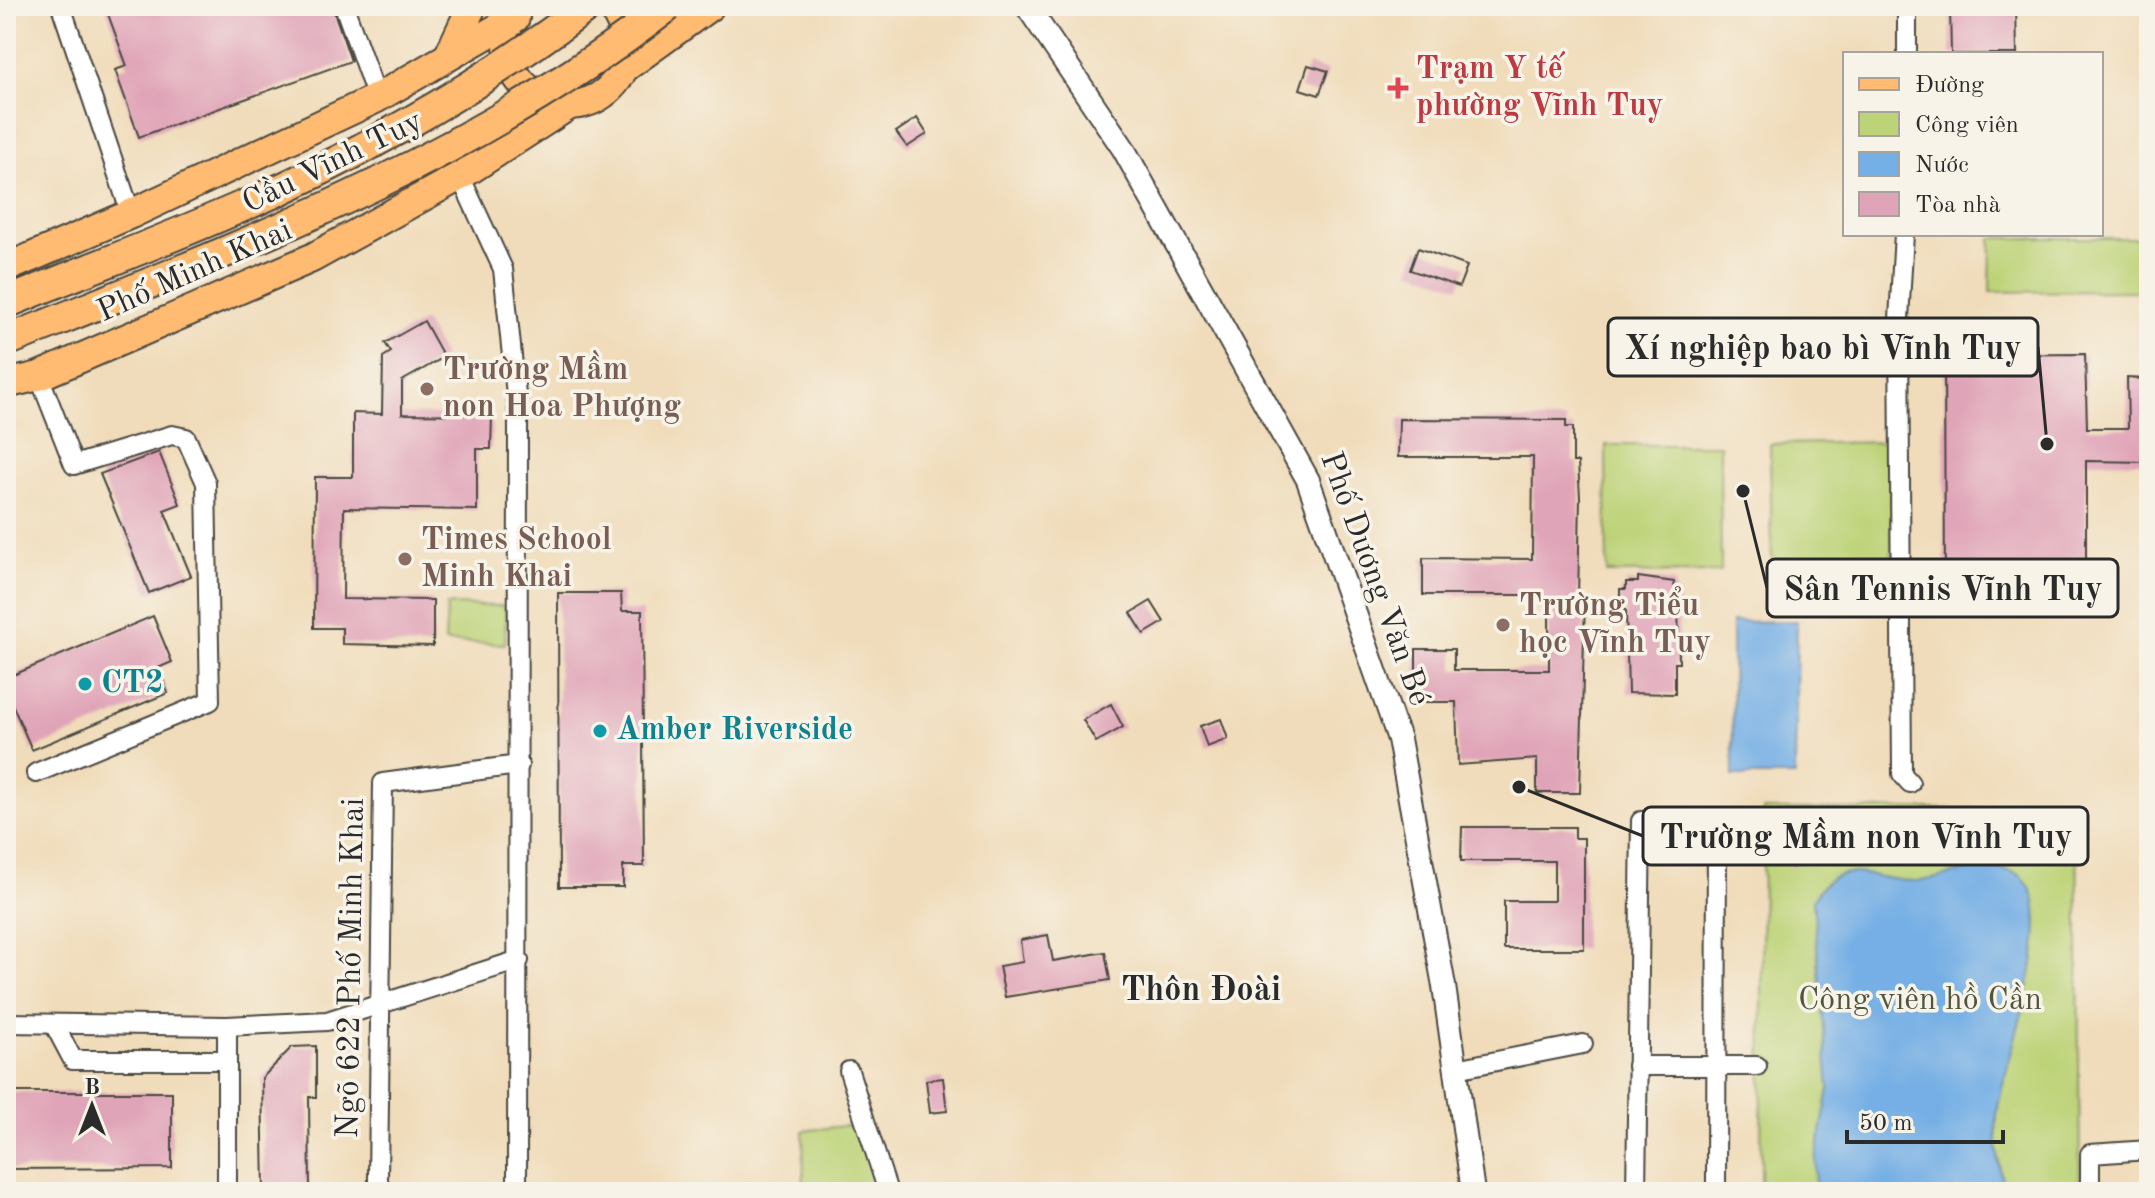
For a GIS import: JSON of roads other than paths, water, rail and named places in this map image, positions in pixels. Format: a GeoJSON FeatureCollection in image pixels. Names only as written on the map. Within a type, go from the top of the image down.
{"type":"FeatureCollection","features":[{"type":"Feature","properties":{"kind":"highway","name":"Cầu Vĩnh Tuy"},"geometry":{"type":"LineString","coordinates":[[6,303],[281,189],[403,124],[518,56],[588,6]]}},
{"type":"Feature","properties":{"kind":"highway","name":"Cầu Vĩnh Tuy"},"geometry":{"type":"LineString","coordinates":[[6,341],[293,225],[393,177],[499,121],[614,48],[668,6]]}},
{"type":"Feature","properties":{"kind":"main road"},"geometry":{"type":"LineString","coordinates":[[448,55],[472,6]]}},
{"type":"Feature","properties":{"kind":"main road"},"geometry":{"type":"LineString","coordinates":[[611,6],[628,33],[623,69]]}},
{"type":"Feature","properties":{"kind":"main road","name":"Phố Minh Khai"},"geometry":{"type":"LineString","coordinates":[[6,384],[39,376],[312,258],[460,176],[568,106],[587,103],[605,93],[623,69],[710,6]]}},
{"type":"Feature","properties":{"kind":"main road"},"geometry":{"type":"LineString","coordinates":[[6,268],[131,214],[377,98],[520,12]]}},
{"type":"Feature","properties":{"kind":"main road"},"geometry":{"type":"LineString","coordinates":[[520,12],[508,45],[510,64],[519,81],[541,98],[568,106]]}},
{"type":"Feature","properties":{"kind":"street"},"geometry":{"type":"LineString","coordinates":[[61,6],[131,214]]}},
{"type":"Feature","properties":{"kind":"street"},"geometry":{"type":"LineString","coordinates":[[344,6],[377,98]]}},
{"type":"Feature","properties":{"kind":"street","name":"Phố Dương Văn Bé"},"geometry":{"type":"LineString","coordinates":[[1027,6],[1123,148],[1308,480],[1399,739],[1456,1069],[1473,1192]]}},
{"type":"Feature","properties":{"kind":"street"},"geometry":{"type":"LineString","coordinates":[[1907,6],[1907,52]]}},
{"type":"Feature","properties":{"kind":"street"},"geometry":{"type":"LineString","coordinates":[[460,176],[503,269],[518,414],[517,1192]]}},
{"type":"Feature","properties":{"kind":"street"},"geometry":{"type":"LineString","coordinates":[[1904,236],[1899,319],[1902,774],[1910,783]]}},
{"type":"Feature","properties":{"kind":"street"},"geometry":{"type":"LineString","coordinates":[[36,773],[210,701],[206,483],[195,451],[186,438],[172,435],[74,465],[39,376]]}},
{"type":"Feature","properties":{"kind":"street","name":"Ngõ 622 Phố Minh Khai"},"geometry":{"type":"LineString","coordinates":[[381,1192],[378,1180],[383,783],[519,765]]}},
{"type":"Feature","properties":{"kind":"street"},"geometry":{"type":"LineString","coordinates":[[1636,1192],[1641,821],[1717,820],[1716,1192]]}},
{"type":"Feature","properties":{"kind":"street"},"geometry":{"type":"LineString","coordinates":[[6,1023],[227,1026],[327,1021],[519,960]]}},
{"type":"Feature","properties":{"kind":"street"},"geometry":{"type":"LineString","coordinates":[[54,1024],[73,1060],[227,1060]]}},
{"type":"Feature","properties":{"kind":"street"},"geometry":{"type":"LineString","coordinates":[[227,1026],[227,1192]]}},
{"type":"Feature","properties":{"kind":"street"},"geometry":{"type":"LineString","coordinates":[[1456,1069],[1583,1044]]}},
{"type":"Feature","properties":{"kind":"street"},"geometry":{"type":"LineString","coordinates":[[1637,1066],[1757,1066]]}},
{"type":"Feature","properties":{"kind":"street"},"geometry":{"type":"LineString","coordinates":[[849,1071],[888,1192]]}},
{"type":"Feature","properties":{"kind":"street"},"geometry":{"type":"LineString","coordinates":[[2090,1192],[2090,1154],[2149,1150]]}},
{"type":"Feature","properties":{"kind":"water"},"geometry":{"type":"Polygon","coordinates":[[[1797,621],[1795,776],[1733,776],[1732,622],[1797,621]]]}},
{"type":"Feature","properties":{"kind":"water"},"geometry":{"type":"Polygon","coordinates":[[[1976,868],[2007,870],[2023,878],[2034,897],[2037,924],[2027,992],[1997,1114],[1996,1134],[2005,1192],[1815,1192],[1816,1159],[1829,1089],[1813,900],[1833,877],[1845,874],[1922,881],[1976,868]]]}},
{"type":"Feature","properties":{"kind":"place","name":"Trạm Y tế phường Vĩnh Tuy"},"geometry":{"type":"Point","coordinates":[1398,88]}},
{"type":"Feature","properties":{"kind":"place","name":"Trường Mầm non Hoa Phượng"},"geometry":{"type":"Point","coordinates":[427,389]}},
{"type":"Feature","properties":{"kind":"place","name":"Xí nghiệp bao bì Vĩnh Tuy"},"geometry":{"type":"Point","coordinates":[2047,444]}},
{"type":"Feature","properties":{"kind":"place","name":"Sân Tennis Vĩnh Tuy"},"geometry":{"type":"Point","coordinates":[1743,491]}},
{"type":"Feature","properties":{"kind":"place","name":"Times School Minh Khai"},"geometry":{"type":"Point","coordinates":[405,559]}},
{"type":"Feature","properties":{"kind":"place","name":"Trường Tiểu học Vĩnh Tuy"},"geometry":{"type":"Point","coordinates":[1503,625]}},
{"type":"Feature","properties":{"kind":"place","name":"CT2"},"geometry":{"type":"Point","coordinates":[85,684]}},
{"type":"Feature","properties":{"kind":"place","name":"Amber Riverside"},"geometry":{"type":"Point","coordinates":[600,731]}},
{"type":"Feature","properties":{"kind":"place","name":"Trường Mầm non Vĩnh Tuy"},"geometry":{"type":"Point","coordinates":[1519,787]}},
{"type":"Feature","properties":{"kind":"district","name":"Thôn Đoài"},"geometry":{"type":"Point","coordinates":[1201,991]}},
{"type":"Feature","properties":{"kind":"park label","name":"Công viên hồ Cần"},"geometry":{"type":"Point","coordinates":[1920,1001]}}]}
